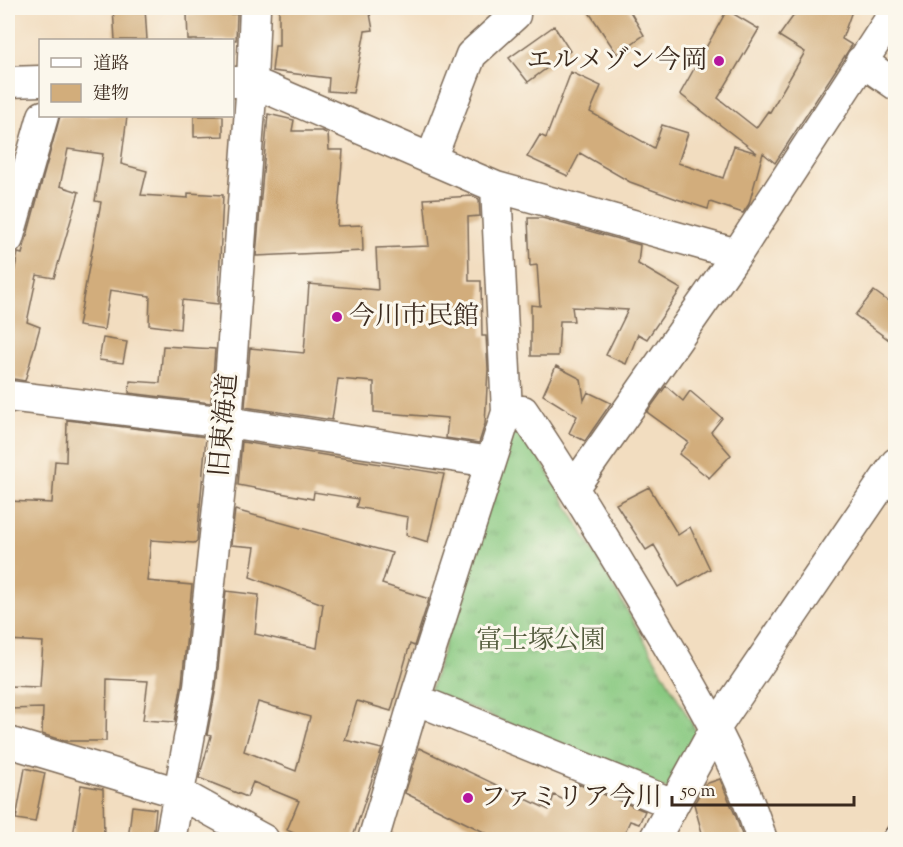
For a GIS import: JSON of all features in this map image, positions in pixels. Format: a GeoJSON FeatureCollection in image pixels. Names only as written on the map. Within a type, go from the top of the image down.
{"type":"FeatureCollection","features":[{"type":"Feature","properties":{"kind":"street","name":"旧東海道"},"geometry":{"type":"LineString","coordinates":[[170,840],[199,686],[227,422],[242,82],[255,8]]}},
{"type":"Feature","properties":{"kind":"street"},"geometry":{"type":"LineString","coordinates":[[574,487],[737,254],[896,10]]}},
{"type":"Feature","properties":{"kind":"street"},"geometry":{"type":"LineString","coordinates":[[431,159],[471,55],[515,15]]}},
{"type":"Feature","properties":{"kind":"street"},"geometry":{"type":"LineString","coordinates":[[861,61],[896,85]]}},
{"type":"Feature","properties":{"kind":"street"},"geometry":{"type":"LineString","coordinates":[[8,82],[39,81]]}},
{"type":"Feature","properties":{"kind":"street"},"geometry":{"type":"LineString","coordinates":[[242,82],[496,187],[737,254]]}},
{"type":"Feature","properties":{"kind":"street"},"geometry":{"type":"LineString","coordinates":[[8,239],[43,117]]}},
{"type":"Feature","properties":{"kind":"street"},"geometry":{"type":"LineString","coordinates":[[373,840],[415,699],[507,412],[496,187]]}},
{"type":"Feature","properties":{"kind":"street"},"geometry":{"type":"LineString","coordinates":[[8,396],[227,422],[491,462]]}},
{"type":"Feature","properties":{"kind":"street"},"geometry":{"type":"LineString","coordinates":[[507,412],[523,411],[574,487],[716,727],[751,804],[762,840]]}},
{"type":"Feature","properties":{"kind":"street"},"geometry":{"type":"LineString","coordinates":[[654,840],[716,727],[896,463]]}},
{"type":"Feature","properties":{"kind":"street"},"geometry":{"type":"LineString","coordinates":[[415,699],[673,804]]}},
{"type":"Feature","properties":{"kind":"street"},"geometry":{"type":"LineString","coordinates":[[8,742],[179,793],[264,840]]}},
{"type":"Feature","properties":{"kind":"green space","name":"富士塚公園"},"geometry":{"type":"Polygon","coordinates":[[[522,427],[699,736],[669,790],[430,691],[512,429],[522,427]]]}},
{"type":"Feature","properties":{"kind":"building"},"geometry":{"type":"Polygon","coordinates":[[[113,8],[145,8],[147,39],[115,39],[113,8]]]}},
{"type":"Feature","properties":{"kind":"building"},"geometry":{"type":"Polygon","coordinates":[[[279,8],[369,8],[373,30],[365,31],[353,93],[328,91],[329,78],[272,71],[275,46],[279,46],[279,8]]]}},
{"type":"Feature","properties":{"kind":"building"},"geometry":{"type":"Polygon","coordinates":[[[586,8],[628,8],[644,35],[617,54],[586,8]]]}},
{"type":"Feature","properties":{"kind":"building"},"geometry":{"type":"Polygon","coordinates":[[[799,8],[853,8],[842,39],[852,45],[775,163],[763,153],[749,204],[743,213],[710,202],[708,209],[630,182],[580,153],[568,176],[527,157],[540,135],[546,138],[571,72],[601,86],[590,112],[654,148],[662,125],[688,133],[678,163],[723,178],[734,146],[757,153],[680,94],[727,10],[759,29],[718,98],[756,128],[768,111],[770,112],[805,52],[779,36],[799,8]]]}},
{"type":"Feature","properties":{"kind":"building"},"geometry":{"type":"Polygon","coordinates":[[[187,14],[237,14],[236,40],[188,39],[187,14]]]}},
{"type":"Feature","properties":{"kind":"building"},"geometry":{"type":"Polygon","coordinates":[[[554,26],[570,51],[528,82],[509,58],[554,26]]]}},
{"type":"Feature","properties":{"kind":"building"},"geometry":{"type":"Polygon","coordinates":[[[268,114],[294,120],[292,131],[322,131],[328,134],[329,150],[343,150],[337,226],[362,225],[363,251],[256,256],[268,114]]]}},
{"type":"Feature","properties":{"kind":"building"},"geometry":{"type":"Polygon","coordinates":[[[60,117],[127,117],[121,164],[147,171],[141,195],[188,198],[188,193],[223,195],[218,304],[182,300],[180,329],[149,325],[150,296],[110,290],[104,330],[78,326],[101,202],[95,201],[103,154],[68,149],[60,186],[79,192],[54,278],[37,275],[27,322],[40,327],[25,381],[8,377],[8,302],[18,253],[22,254],[60,117]]]}},
{"type":"Feature","properties":{"kind":"building"},"geometry":{"type":"Polygon","coordinates":[[[194,117],[223,117],[223,136],[194,137],[194,117]]]}},
{"type":"Feature","properties":{"kind":"building"},"geometry":{"type":"Polygon","coordinates":[[[472,196],[479,199],[480,216],[468,217],[469,281],[481,281],[482,336],[486,336],[488,369],[485,424],[479,443],[446,438],[448,418],[374,412],[374,382],[338,379],[332,420],[245,407],[250,348],[304,353],[309,284],[378,290],[376,248],[429,246],[424,199],[472,196]]]}},
{"type":"Feature","properties":{"kind":"building"},"geometry":{"type":"Polygon","coordinates":[[[528,218],[542,218],[640,245],[638,264],[681,289],[647,339],[638,334],[626,364],[606,355],[628,310],[572,307],[574,321],[560,321],[558,356],[531,356],[531,305],[540,306],[537,265],[530,266],[528,218]]]}},
{"type":"Feature","properties":{"kind":"building"},"geometry":{"type":"Polygon","coordinates":[[[874,291],[896,307],[896,345],[855,315],[874,291]]]}},
{"type":"Feature","properties":{"kind":"building"},"geometry":{"type":"Polygon","coordinates":[[[103,338],[127,342],[123,363],[99,360],[103,338]]]}},
{"type":"Feature","properties":{"kind":"building"},"geometry":{"type":"Polygon","coordinates":[[[163,346],[215,349],[211,403],[129,393],[130,381],[160,383],[163,346]]]}},
{"type":"Feature","properties":{"kind":"building"},"geometry":{"type":"Polygon","coordinates":[[[556,366],[581,379],[584,400],[588,392],[611,403],[585,441],[569,433],[577,416],[543,395],[556,366]]]}},
{"type":"Feature","properties":{"kind":"building"},"geometry":{"type":"Polygon","coordinates":[[[666,386],[683,401],[690,391],[722,418],[711,432],[731,455],[709,478],[679,454],[688,442],[647,412],[666,386]]]}},
{"type":"Feature","properties":{"kind":"building"},"geometry":{"type":"Polygon","coordinates":[[[67,420],[206,437],[197,541],[194,543],[151,540],[147,581],[192,585],[182,683],[175,722],[143,720],[148,681],[107,679],[106,741],[64,741],[42,734],[43,708],[8,709],[8,686],[40,687],[43,642],[8,640],[8,501],[52,503],[55,461],[66,462],[67,420]]]}},
{"type":"Feature","properties":{"kind":"building"},"geometry":{"type":"Polygon","coordinates":[[[242,442],[444,474],[428,542],[406,535],[408,517],[356,507],[358,499],[314,492],[313,499],[238,485],[242,442]]]}},
{"type":"Feature","properties":{"kind":"building"},"geometry":{"type":"Polygon","coordinates":[[[649,487],[678,535],[690,527],[710,569],[679,587],[654,545],[646,550],[616,504],[649,487]]]}},
{"type":"Feature","properties":{"kind":"building"},"geometry":{"type":"Polygon","coordinates":[[[235,510],[392,553],[382,584],[429,599],[414,646],[410,644],[391,711],[357,701],[345,740],[382,749],[352,840],[308,840],[287,830],[299,801],[253,782],[247,797],[199,778],[211,736],[207,735],[216,688],[226,591],[259,595],[255,634],[317,648],[323,604],[250,577],[255,547],[231,545],[235,510]],[[258,702],[244,751],[296,771],[310,717],[258,702]]]}},
{"type":"Feature","properties":{"kind":"building"},"geometry":{"type":"Polygon","coordinates":[[[419,748],[549,810],[554,795],[572,804],[578,784],[645,811],[639,824],[630,821],[621,840],[500,840],[405,793],[419,748]]]}},
{"type":"Feature","properties":{"kind":"building"},"geometry":{"type":"Polygon","coordinates":[[[25,768],[45,773],[35,822],[16,819],[25,768]]]}},
{"type":"Feature","properties":{"kind":"building"},"geometry":{"type":"Polygon","coordinates":[[[720,779],[743,838],[704,840],[694,804],[705,784],[720,779]]]}},
{"type":"Feature","properties":{"kind":"building"},"geometry":{"type":"Polygon","coordinates":[[[81,785],[103,789],[104,840],[73,836],[81,785]]]}},
{"type":"Feature","properties":{"kind":"building"},"geometry":{"type":"Polygon","coordinates":[[[132,806],[156,809],[153,840],[128,840],[132,806]]]}},
{"type":"Feature","properties":{"kind":"railway"},"geometry":{"type":"LineString","coordinates":[[882,840],[896,820]]}},
{"type":"Feature","properties":{"kind":"place","name":"エルメゾン今岡"},"geometry":{"type":"Point","coordinates":[719,61]}},
{"type":"Feature","properties":{"kind":"place","name":"今川市民館"},"geometry":{"type":"Point","coordinates":[337,317]}},
{"type":"Feature","properties":{"kind":"place","name":"ファミリア今川"},"geometry":{"type":"Point","coordinates":[468,798]}}]}
